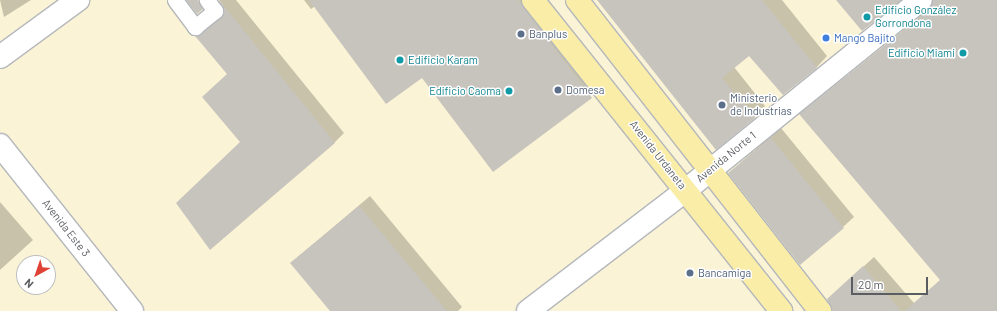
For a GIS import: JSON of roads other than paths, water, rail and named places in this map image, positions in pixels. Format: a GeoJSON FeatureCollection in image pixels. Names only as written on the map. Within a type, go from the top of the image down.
{"type":"FeatureCollection","features":[{"type":"Feature","properties":{"kind":"main road","name":"Avenida Urdaneta"},"geometry":{"type":"LineString","coordinates":[[533,0],[781,311]]}},
{"type":"Feature","properties":{"kind":"main road"},"geometry":{"type":"LineString","coordinates":[[577,0],[820,311]]}},
{"type":"Feature","properties":{"kind":"street","name":"Avenida Norte 1"},"geometry":{"type":"LineString","coordinates":[[528,311],[686,190],[922,0]]}},
{"type":"Feature","properties":{"kind":"street"},"geometry":{"type":"LineString","coordinates":[[0,57],[72,2]]}},
{"type":"Feature","properties":{"kind":"street","name":"Avenida Este 3"},"geometry":{"type":"LineString","coordinates":[[0,145],[132,311]]}},
{"type":"Feature","properties":{"kind":"lane"},"geometry":{"type":"LineString","coordinates":[[175,0],[195,27],[215,11],[207,0]]}},
{"type":"Feature","properties":{"kind":"place","name":"Edificio González Gorrondona"},"geometry":{"type":"Point","coordinates":[867,17]}},
{"type":"Feature","properties":{"kind":"place","name":"Banplus"},"geometry":{"type":"Point","coordinates":[521,34]}},
{"type":"Feature","properties":{"kind":"place","name":"Mango Bajito"},"geometry":{"type":"Point","coordinates":[826,38]}},
{"type":"Feature","properties":{"kind":"place","name":"Edificio Miami"},"geometry":{"type":"Point","coordinates":[963,53]}},
{"type":"Feature","properties":{"kind":"place","name":"Edificio Karam"},"geometry":{"type":"Point","coordinates":[400,60]}},
{"type":"Feature","properties":{"kind":"place","name":"Domesa"},"geometry":{"type":"Point","coordinates":[558,90]}},
{"type":"Feature","properties":{"kind":"place","name":"Edificio Caoma"},"geometry":{"type":"Point","coordinates":[509,91]}},
{"type":"Feature","properties":{"kind":"place","name":"Ministerio de Industrias"},"geometry":{"type":"Point","coordinates":[722,105]}},
{"type":"Feature","properties":{"kind":"place","name":"Bancamiga"},"geometry":{"type":"Point","coordinates":[690,273]}}]}
